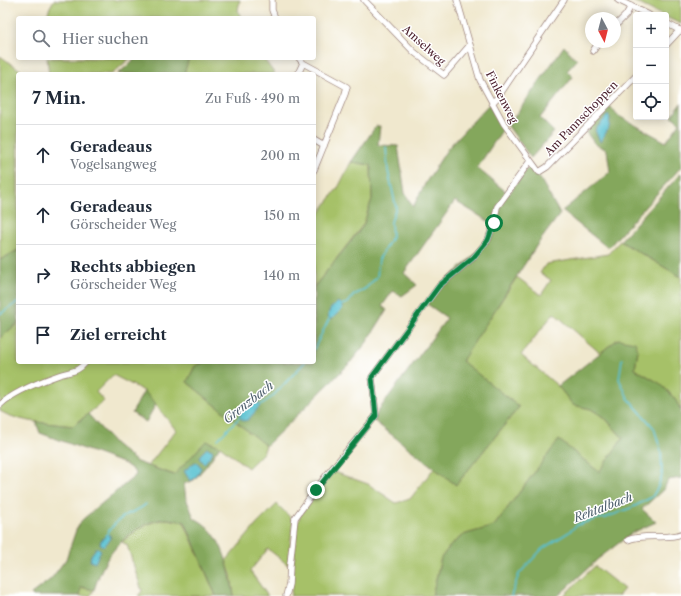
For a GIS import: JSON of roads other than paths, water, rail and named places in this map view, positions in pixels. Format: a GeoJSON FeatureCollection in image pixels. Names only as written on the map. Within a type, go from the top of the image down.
{"type":"FeatureCollection","features":[{"type":"Feature","properties":{"kind":"street"},"geometry":{"type":"LineString","coordinates":[[272,0],[272,10],[274,16]]}},
{"type":"Feature","properties":{"kind":"street","name":"Amselweg"},"geometry":{"type":"LineString","coordinates":[[364,0],[414,52],[444,75],[470,45]]}},
{"type":"Feature","properties":{"kind":"street","name":"Finkenweg"},"geometry":{"type":"LineString","coordinates":[[457,0],[480,80],[504,124],[539,172]]}},
{"type":"Feature","properties":{"kind":"street"},"geometry":{"type":"LineString","coordinates":[[492,102],[498,97],[564,0]]}},
{"type":"Feature","properties":{"kind":"street"},"geometry":{"type":"LineString","coordinates":[[618,0],[643,12]]}},
{"type":"Feature","properties":{"kind":"street"},"geometry":{"type":"LineString","coordinates":[[621,20],[631,6]]}},
{"type":"Feature","properties":{"kind":"street"},"geometry":{"type":"LineString","coordinates":[[669,25],[681,31],[669,42]]}},
{"type":"Feature","properties":{"kind":"street"},"geometry":{"type":"LineString","coordinates":[[301,60],[303,63],[346,87],[345,94],[316,165]]}},
{"type":"Feature","properties":{"kind":"street"},"geometry":{"type":"LineString","coordinates":[[299,72],[303,63]]}},
{"type":"Feature","properties":{"kind":"street","name":"Am Pannschoppen"},"geometry":{"type":"LineString","coordinates":[[539,172],[547,168],[633,79]]}},
{"type":"Feature","properties":{"kind":"street"},"geometry":{"type":"LineString","coordinates":[[316,141],[324,146]]}},
{"type":"Feature","properties":{"kind":"street"},"geometry":{"type":"LineString","coordinates":[[286,596],[289,584],[295,518],[325,477],[376,416],[372,377],[439,286],[473,258],[488,240],[494,223],[497,207],[530,161]]}},
{"type":"Feature","properties":{"kind":"street"},"geometry":{"type":"LineString","coordinates":[[0,405],[6,399],[35,385],[59,375],[77,371],[84,364]]}},
{"type":"Feature","properties":{"kind":"street"},"geometry":{"type":"LineString","coordinates":[[628,540],[635,537],[673,536],[681,534]]}},
{"type":"Feature","properties":{"kind":"water"},"geometry":{"type":"Polygon","coordinates":[[[608,115],[610,118],[609,128],[600,142],[595,130],[608,115]]]}},
{"type":"Feature","properties":{"kind":"water"},"geometry":{"type":"Polygon","coordinates":[[[338,302],[343,308],[332,319],[329,318],[328,315],[330,309],[338,302]]]}},
{"type":"Feature","properties":{"kind":"water"},"geometry":{"type":"Polygon","coordinates":[[[256,402],[261,405],[248,420],[243,421],[240,417],[240,411],[245,405],[256,402]]]}},
{"type":"Feature","properties":{"kind":"water"},"geometry":{"type":"Polygon","coordinates":[[[207,448],[213,452],[204,464],[199,458],[207,448]]]}},
{"type":"Feature","properties":{"kind":"water"},"geometry":{"type":"Polygon","coordinates":[[[195,462],[199,464],[201,468],[196,477],[190,481],[184,471],[195,462]]]}},
{"type":"Feature","properties":{"kind":"water"},"geometry":{"type":"Polygon","coordinates":[[[107,535],[110,535],[111,539],[104,546],[100,544],[101,540],[107,535]]]}},
{"type":"Feature","properties":{"kind":"water"},"geometry":{"type":"Polygon","coordinates":[[[97,547],[101,550],[95,563],[90,561],[91,555],[97,547]]]}},
{"type":"Feature","properties":{"kind":"waterway","name":"Grenzbach"},"geometry":{"type":"LineString","coordinates":[[341,305],[348,303],[353,296],[366,288],[377,277],[379,259],[392,237],[391,222],[396,207],[388,171],[386,147]]}},
{"type":"Feature","properties":{"kind":"waterway"},"geometry":{"type":"LineString","coordinates":[[0,314],[16,303]]}},
{"type":"Feature","properties":{"kind":"waterway","name":"Grenzbach"},"geometry":{"type":"LineString","coordinates":[[316,345],[330,317]]}},
{"type":"Feature","properties":{"kind":"waterway","name":"Rehtalbach"},"geometry":{"type":"LineString","coordinates":[[511,596],[519,574],[542,549],[569,532],[577,525],[596,519],[605,518],[633,507],[652,497],[658,487],[662,475],[661,451],[654,428],[628,398],[619,379],[622,359]]}},
{"type":"Feature","properties":{"kind":"waterway","name":"Grenzbach"},"geometry":{"type":"LineString","coordinates":[[259,406],[272,397],[303,364]]}},
{"type":"Feature","properties":{"kind":"waterway","name":"Grenzbach"},"geometry":{"type":"LineString","coordinates":[[218,439],[240,417]]}},
{"type":"Feature","properties":{"kind":"waterway","name":"Grenzbach"},"geometry":{"type":"LineString","coordinates":[[106,536],[120,519],[146,504]]}}]}
